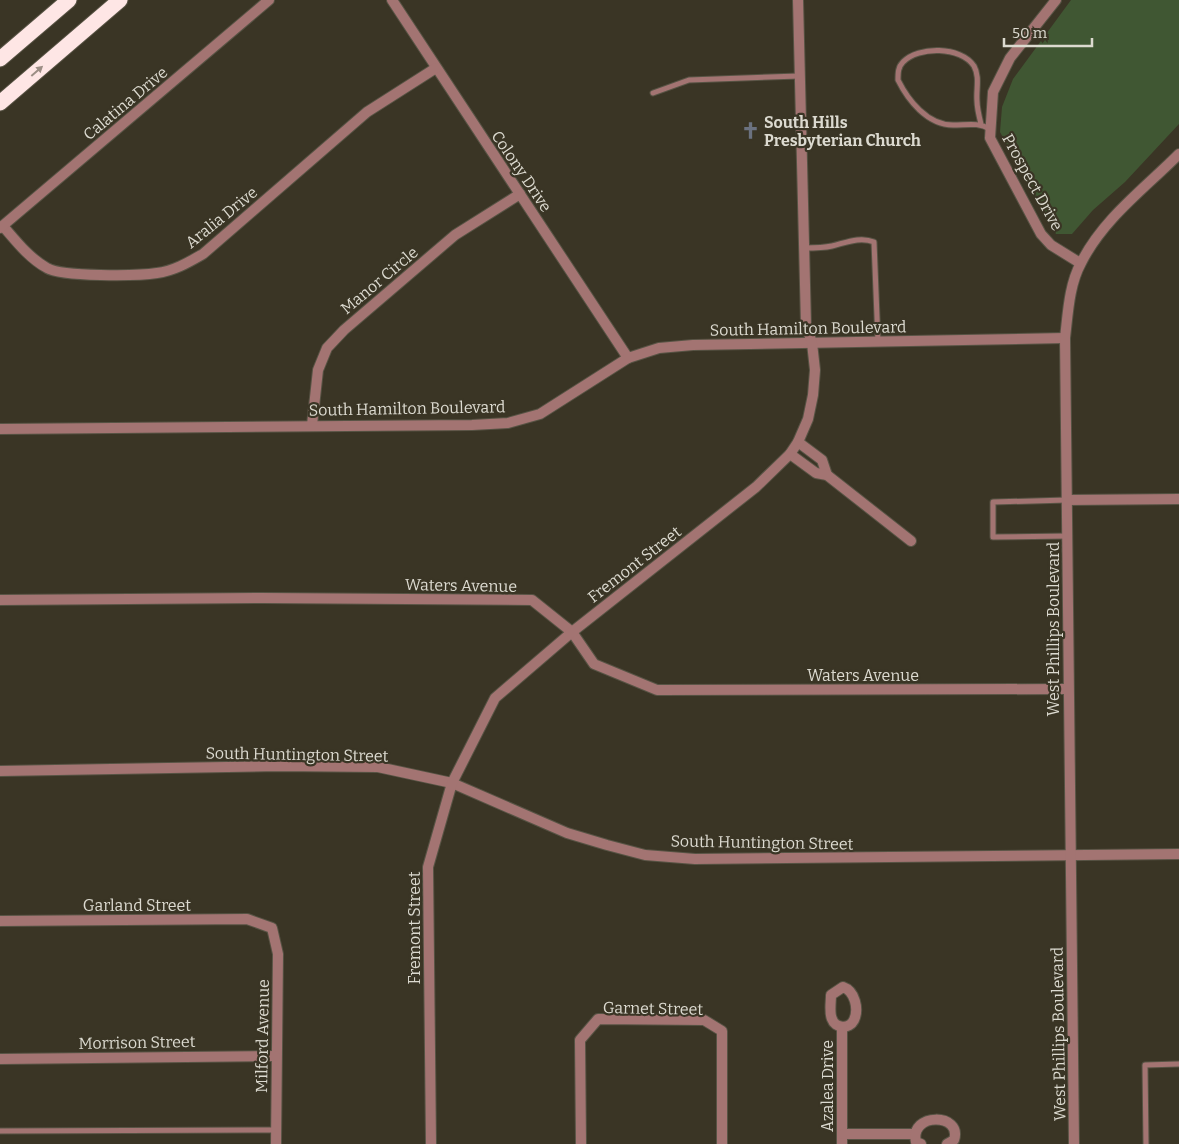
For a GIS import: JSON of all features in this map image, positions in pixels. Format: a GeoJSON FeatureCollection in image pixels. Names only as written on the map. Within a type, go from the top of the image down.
{"type":"FeatureCollection","features":[{"type":"Feature","properties":{"kind":"highway"},"geometry":{"type":"LineString","coordinates":[[0,58],[69,0]]}},
{"type":"Feature","properties":{"kind":"highway"},"geometry":{"type":"LineString","coordinates":[[0,102],[120,0]]}},
{"type":"Feature","properties":{"kind":"street","name":"Calatina Drive"},"geometry":{"type":"LineString","coordinates":[[1,227],[269,0]]}},
{"type":"Feature","properties":{"kind":"street","name":"Colony Drive"},"geometry":{"type":"LineString","coordinates":[[392,0],[628,358]]}},
{"type":"Feature","properties":{"kind":"street","name":"Fremont Street"},"geometry":{"type":"LineString","coordinates":[[431,1144],[428,867],[452,783],[495,698],[572,632],[756,488],[790,454],[798,442],[814,395],[815,370],[812,343],[806,325],[798,0]]}},
{"type":"Feature","properties":{"kind":"street","name":"Prospect Drive"},"geometry":{"type":"LineString","coordinates":[[1056,0],[1006,67],[993,92],[990,138],[1041,234],[1051,245],[1080,263]]}},
{"type":"Feature","properties":{"kind":"street","name":"Aralia Drive"},"geometry":{"type":"LineString","coordinates":[[1,227],[32,257],[48,269],[66,274],[158,273],[181,266],[203,254],[367,112],[436,68]]}},
{"type":"Feature","properties":{"kind":"street","name":"West Phillips Boulevard"},"geometry":{"type":"LineString","coordinates":[[1074,1144],[1068,689],[1066,338],[1069,300],[1080,263],[1109,220],[1179,154]]}},
{"type":"Feature","properties":{"kind":"street","name":"Manor Circle"},"geometry":{"type":"LineString","coordinates":[[312,425],[318,370],[327,348],[344,330],[455,235],[520,194]]}},
{"type":"Feature","properties":{"kind":"street","name":"South Hamilton Boulevard"},"geometry":{"type":"LineString","coordinates":[[0,429],[472,425],[508,422],[540,414],[628,358],[659,348],[693,345],[1066,338]]}},
{"type":"Feature","properties":{"kind":"street"},"geometry":{"type":"LineString","coordinates":[[798,442],[822,460],[828,475]]}},
{"type":"Feature","properties":{"kind":"street"},"geometry":{"type":"LineString","coordinates":[[790,454],[816,473],[828,475],[911,541]]}},
{"type":"Feature","properties":{"kind":"street"},"geometry":{"type":"LineString","coordinates":[[1068,500],[1179,499]]}},
{"type":"Feature","properties":{"kind":"street","name":"Waters Avenue"},"geometry":{"type":"LineString","coordinates":[[0,600],[263,598],[532,600],[572,632],[594,664],[657,690],[1068,689]]}},
{"type":"Feature","properties":{"kind":"street","name":"South Huntington Street"},"geometry":{"type":"LineString","coordinates":[[0,771],[269,766],[378,767],[452,783],[566,833],[645,854],[695,859],[761,860],[1071,854],[1179,854]]}},
{"type":"Feature","properties":{"kind":"street","name":"Garland Street"},"geometry":{"type":"LineString","coordinates":[[0,921],[248,919],[272,928]]}},
{"type":"Feature","properties":{"kind":"street","name":"Milford Avenue"},"geometry":{"type":"LineString","coordinates":[[272,928],[278,954],[275,1056],[276,1144]]}},
{"type":"Feature","properties":{"kind":"street","name":"Garnet Street"},"geometry":{"type":"LineString","coordinates":[[581,1144],[580,1040],[598,1020],[704,1020],[722,1031],[722,1144]]}},
{"type":"Feature","properties":{"kind":"street","name":"Azalea Drive"},"geometry":{"type":"LineString","coordinates":[[842,1027],[843,1139]]}},
{"type":"Feature","properties":{"kind":"street","name":"Morrison Street"},"geometry":{"type":"LineString","coordinates":[[0,1059],[275,1056]]}},
{"type":"Feature","properties":{"kind":"street"},"geometry":{"type":"LineString","coordinates":[[921,1144],[916,1142],[914,1134],[916,1127],[923,1122],[947,1121],[954,1126],[956,1133],[954,1140],[947,1144]]}},
{"type":"Feature","properties":{"kind":"street"},"geometry":{"type":"LineString","coordinates":[[843,1139],[914,1134]]}},
{"type":"Feature","properties":{"kind":"lane"},"geometry":{"type":"LineString","coordinates":[[981,124],[976,102],[977,73],[973,65],[965,58],[955,51],[944,50],[908,58],[901,63],[898,80],[911,100],[931,119],[950,125],[981,124],[991,130]]}},
{"type":"Feature","properties":{"kind":"lane"},"geometry":{"type":"LineString","coordinates":[[653,93],[689,80],[800,76]]}},
{"type":"Feature","properties":{"kind":"lane"},"geometry":{"type":"LineString","coordinates":[[804,248],[828,247],[846,241],[870,240],[874,242],[878,342]]}},
{"type":"Feature","properties":{"kind":"lane"},"geometry":{"type":"LineString","coordinates":[[1068,500],[993,502],[993,537],[1068,536]]}},
{"type":"Feature","properties":{"kind":"lane"},"geometry":{"type":"LineString","coordinates":[[1146,1144],[1145,1065],[1179,1064]]}},
{"type":"Feature","properties":{"kind":"lane"},"geometry":{"type":"LineString","coordinates":[[0,1131],[276,1130]]}},
{"type":"Feature","properties":{"kind":"green space"},"geometry":{"type":"Polygon","coordinates":[[[1071,0],[1179,0],[1179,124],[1125,182],[1093,210],[1072,234],[1056,234],[1000,132],[1002,107],[1013,79],[1071,0]]]}},
{"type":"Feature","properties":{"kind":"place","name":"South Hills Presbyterian Church"},"geometry":{"type":"Point","coordinates":[750,131]}}]}
